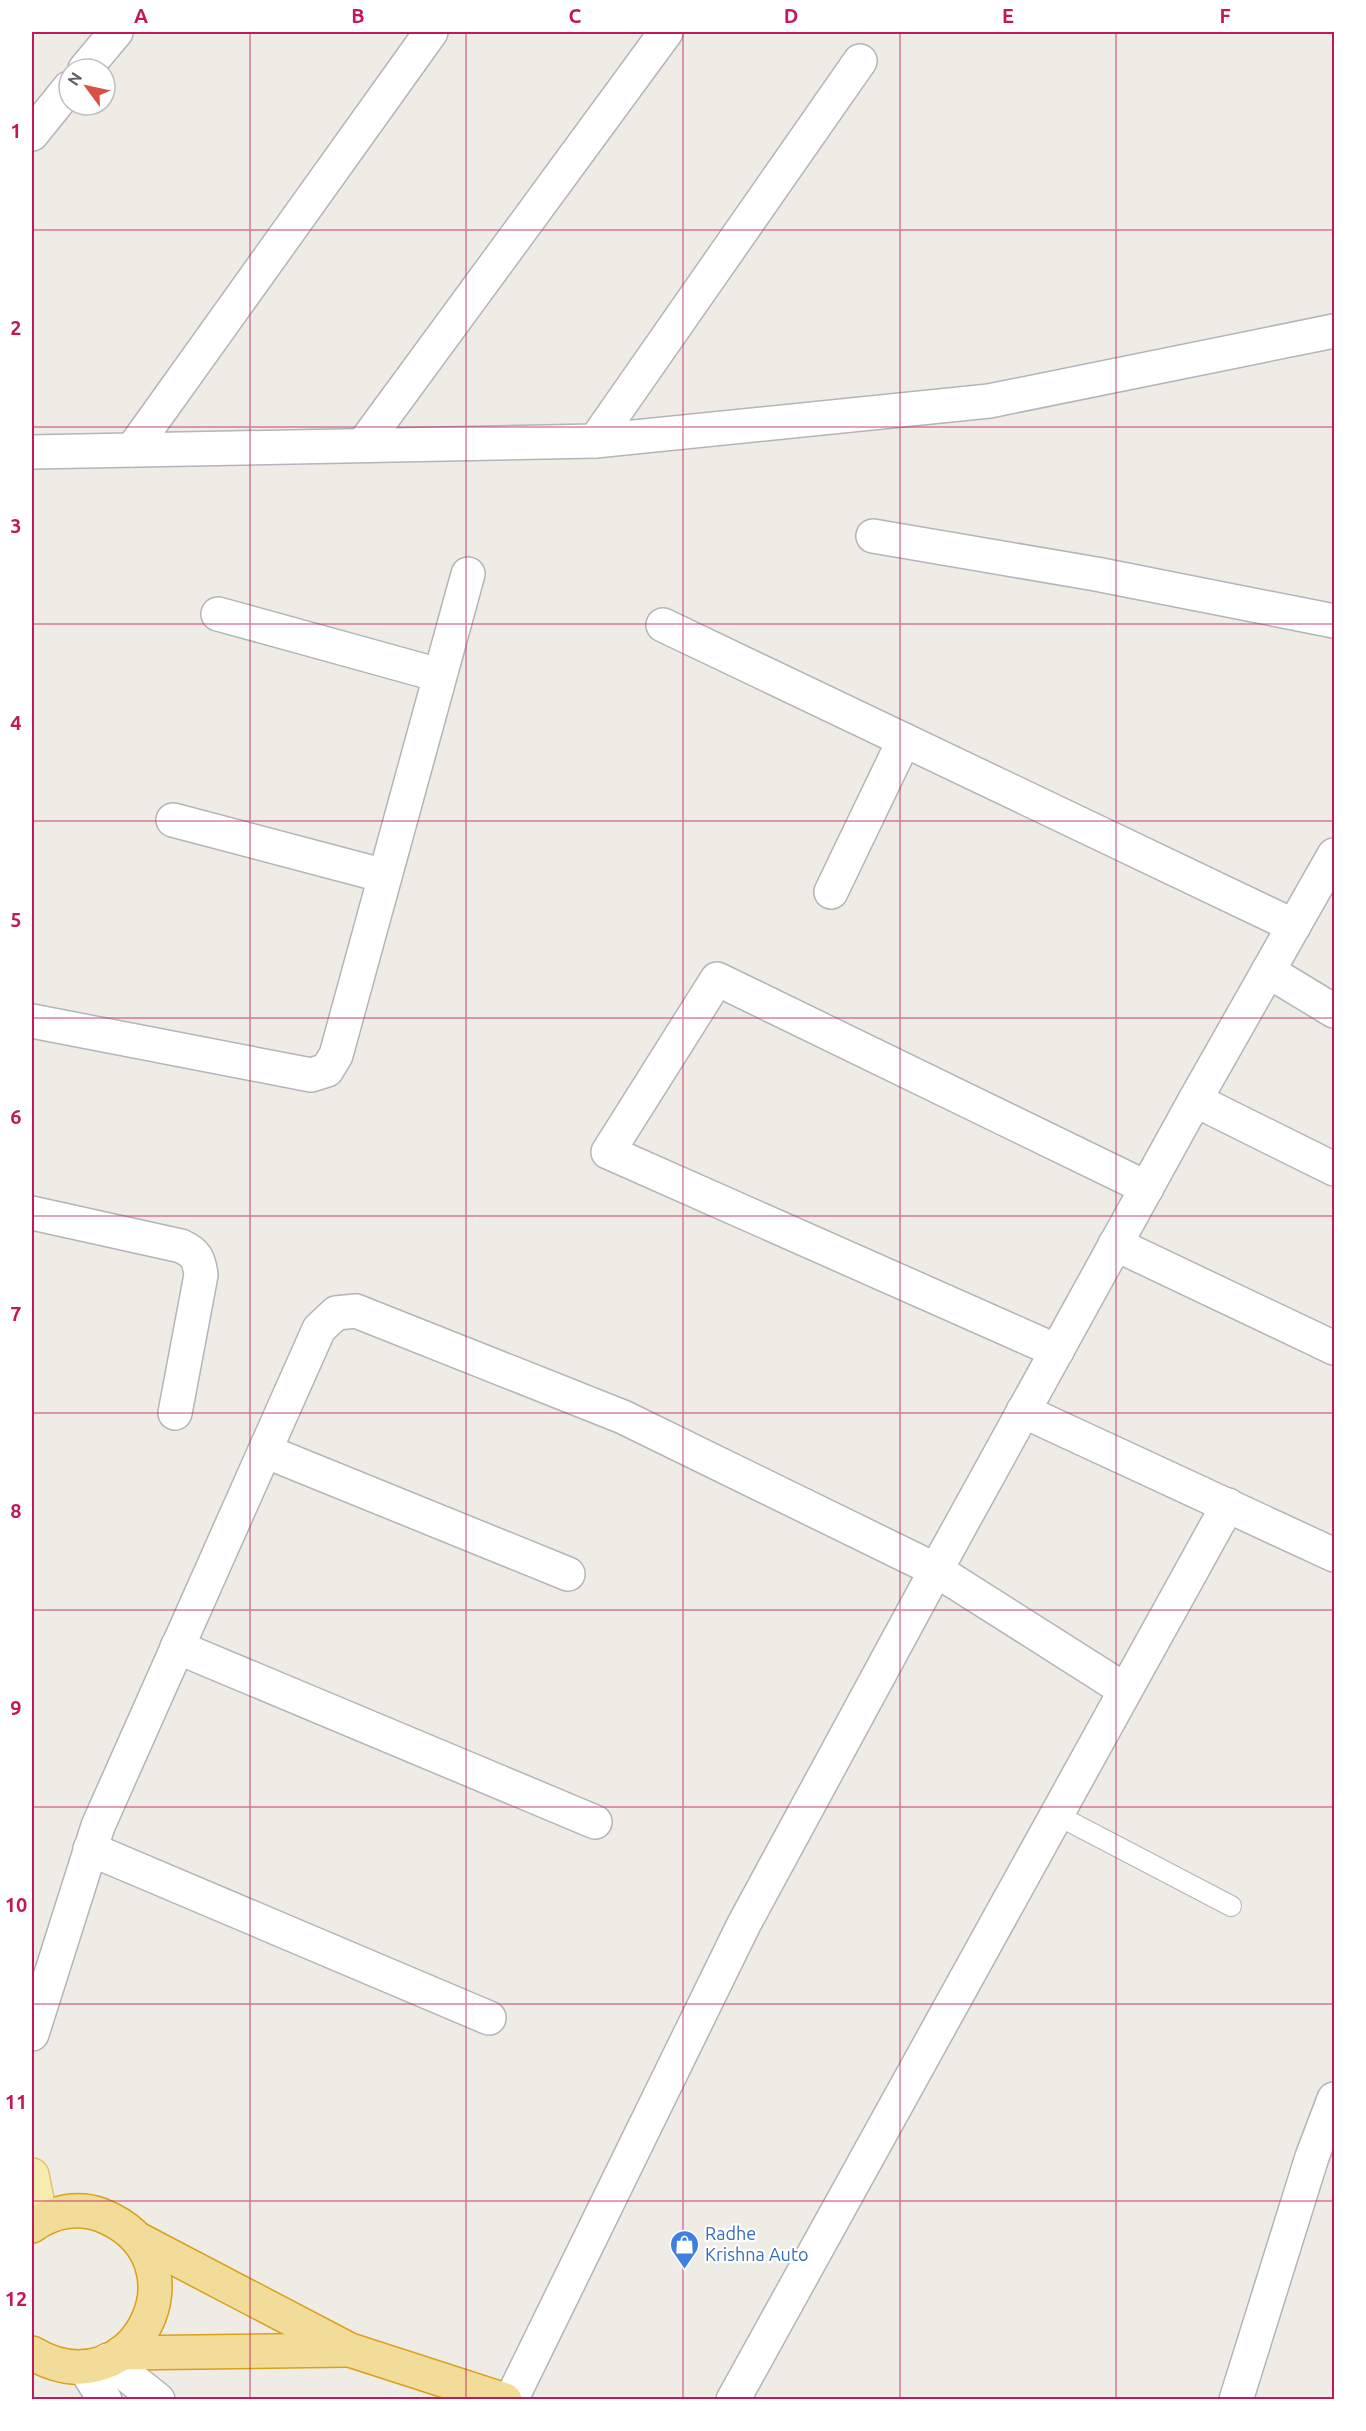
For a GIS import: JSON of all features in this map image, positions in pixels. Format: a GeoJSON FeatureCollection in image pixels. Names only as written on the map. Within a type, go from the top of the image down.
{"type":"FeatureCollection","features":[{"type":"Feature","properties":{"kind":"highway"},"geometry":{"type":"LineString","coordinates":[[36,2223],[67,2211],[93,2212],[118,2222],[138,2239],[350,2350],[505,2400]]}},
{"type":"Feature","properties":{"kind":"highway"},"geometry":{"type":"LineString","coordinates":[[104,2360],[140,2336],[152,2313],[156,2288],[151,2262],[138,2239]]}},
{"type":"Feature","properties":{"kind":"highway"},"geometry":{"type":"LineString","coordinates":[[32,2353],[48,2363],[74,2368],[104,2360],[350,2350]]}},
{"type":"Feature","properties":{"kind":"main road"},"geometry":{"type":"LineString","coordinates":[[32,2175],[36,2223]]}},
{"type":"Feature","properties":{"kind":"street"},"geometry":{"type":"LineString","coordinates":[[95,57],[116,32]]}},
{"type":"Feature","properties":{"kind":"street"},"geometry":{"type":"LineString","coordinates":[[132,450],[431,32]]}},
{"type":"Feature","properties":{"kind":"street"},"geometry":{"type":"LineString","coordinates":[[363,445],[666,32]]}},
{"type":"Feature","properties":{"kind":"street"},"geometry":{"type":"LineString","coordinates":[[595,441],[860,61]]}},
{"type":"Feature","properties":{"kind":"street"},"geometry":{"type":"LineString","coordinates":[[32,134],[57,103]]}},
{"type":"Feature","properties":{"kind":"street"},"geometry":{"type":"LineString","coordinates":[[32,452],[595,441],[989,401],[1335,331]]}},
{"type":"Feature","properties":{"kind":"street"},"geometry":{"type":"LineString","coordinates":[[873,536],[1096,574],[1335,621]]}},
{"type":"Feature","properties":{"kind":"street"},"geometry":{"type":"LineString","coordinates":[[32,1021],[310,1075],[327,1070],[336,1055],[468,574]]}},
{"type":"Feature","properties":{"kind":"street"},"geometry":{"type":"LineString","coordinates":[[218,614],[440,675]]}},
{"type":"Feature","properties":{"kind":"street"},"geometry":{"type":"LineString","coordinates":[[663,625],[1294,926]]}},
{"type":"Feature","properties":{"kind":"street"},"geometry":{"type":"LineString","coordinates":[[831,892],[904,740]]}},
{"type":"Feature","properties":{"kind":"street"},"geometry":{"type":"LineString","coordinates":[[173,820],[385,876]]}},
{"type":"Feature","properties":{"kind":"street"},"geometry":{"type":"LineString","coordinates":[[510,2400],[744,1924],[1115,1244],[1335,855]]}},
{"type":"Feature","properties":{"kind":"street"},"geometry":{"type":"LineString","coordinates":[[1268,972],[1335,1011]]}},
{"type":"Feature","properties":{"kind":"street"},"geometry":{"type":"LineString","coordinates":[[1057,1351],[608,1152],[717,979],[1146,1188]]}},
{"type":"Feature","properties":{"kind":"street"},"geometry":{"type":"LineString","coordinates":[[1195,1100],[1335,1169]]}},
{"type":"Feature","properties":{"kind":"street"},"geometry":{"type":"LineString","coordinates":[[32,1213],[181,1245],[193,1252],[199,1261],[201,1275],[175,1413]]}},
{"type":"Feature","properties":{"kind":"street"},"geometry":{"type":"LineString","coordinates":[[1115,1244],[1335,1348]]}},
{"type":"Feature","properties":{"kind":"street"},"geometry":{"type":"LineString","coordinates":[[32,2034],[90,1849],[106,1806],[319,1329],[336,1313],[356,1311],[623,1417],[936,1570],[1125,1690]]}},
{"type":"Feature","properties":{"kind":"street"},"geometry":{"type":"LineString","coordinates":[[1023,1411],[1335,1555]]}},
{"type":"Feature","properties":{"kind":"street"},"geometry":{"type":"LineString","coordinates":[[265,1451],[568,1574]]}},
{"type":"Feature","properties":{"kind":"street"},"geometry":{"type":"LineString","coordinates":[[733,2400],[1227,1505]]}},
{"type":"Feature","properties":{"kind":"street"},"geometry":{"type":"LineString","coordinates":[[177,1647],[595,1822]]}},
{"type":"Feature","properties":{"kind":"street"},"geometry":{"type":"LineString","coordinates":[[90,1849],[489,2018]]}},
{"type":"Feature","properties":{"kind":"street"},"geometry":{"type":"LineString","coordinates":[[1236,2400],[1312,2157],[1335,2099]]}},
{"type":"Feature","properties":{"kind":"street"},"geometry":{"type":"LineString","coordinates":[[104,2360],[105,2400]]}},
{"type":"Feature","properties":{"kind":"street"},"geometry":{"type":"LineString","coordinates":[[104,2360],[158,2400]]}},
{"type":"Feature","properties":{"kind":"lane"},"geometry":{"type":"LineString","coordinates":[[1057,1815],[1231,1906]]}},
{"type":"Feature","properties":{"kind":"place","name":"Radhe Krishna Auto"},"geometry":{"type":"Point","coordinates":[684,2270]}}]}
